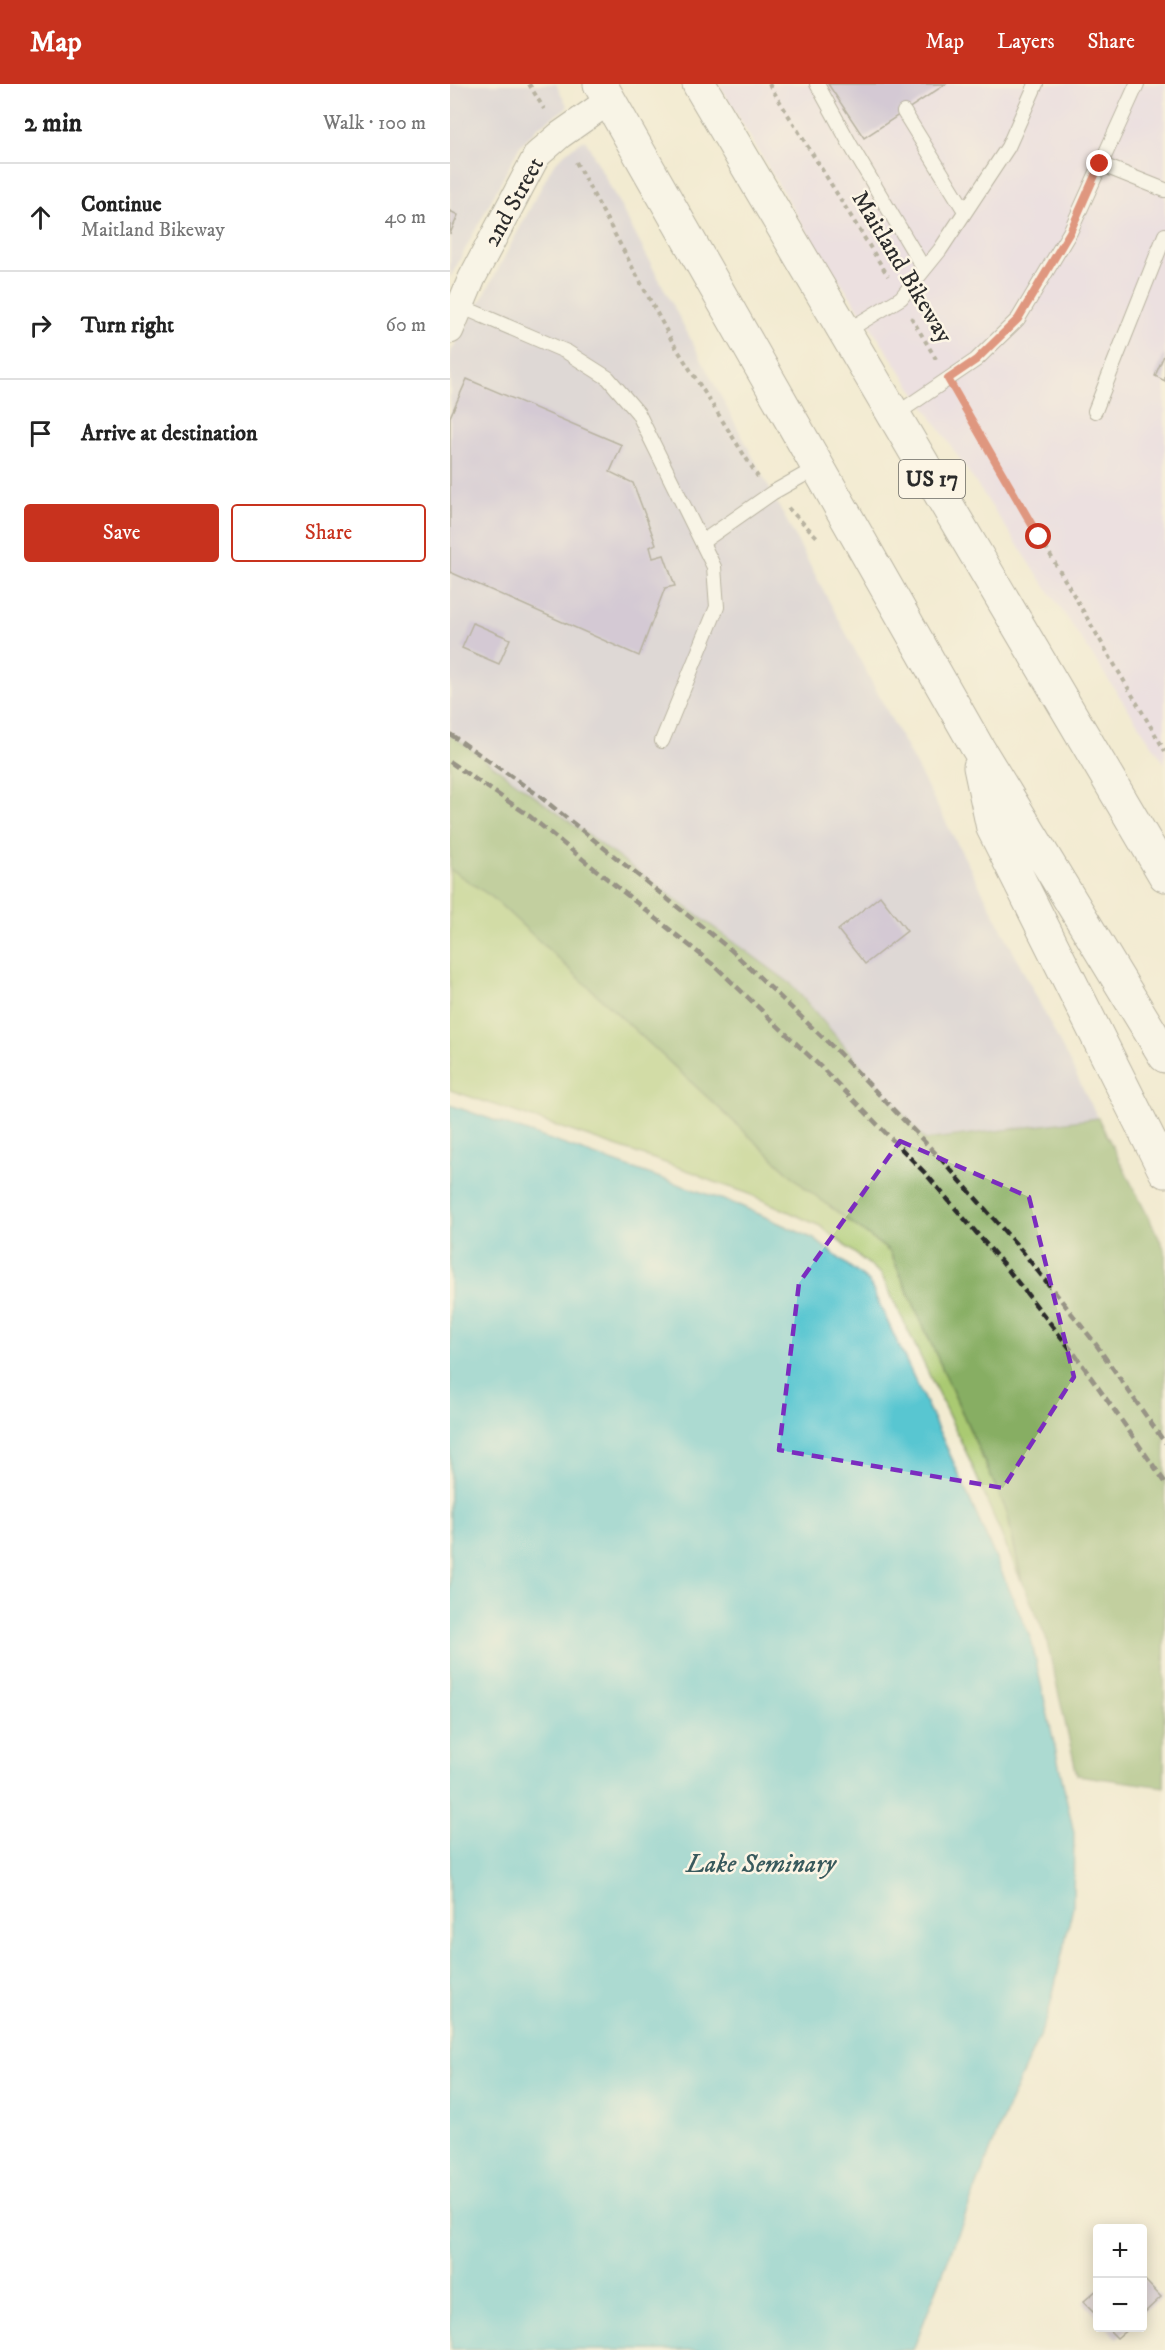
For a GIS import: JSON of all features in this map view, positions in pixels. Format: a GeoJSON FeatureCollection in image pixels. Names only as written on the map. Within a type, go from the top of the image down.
{"type":"FeatureCollection","features":[{"type":"Feature","properties":{"kind":"main road","name":"US 17"},"geometry":{"type":"LineString","coordinates":[[699,84],[1165,875]]}},
{"type":"Feature","properties":{"kind":"main road"},"geometry":{"type":"LineString","coordinates":[[605,92],[976,745],[1165,1056]]}},
{"type":"Feature","properties":{"kind":"main road"},"geometry":{"type":"LineString","coordinates":[[976,745],[993,828],[1165,1171]]}},
{"type":"Feature","properties":{"kind":"main road"},"geometry":{"type":"LineString","coordinates":[[1142,834],[1165,859]]}},
{"type":"Feature","properties":{"kind":"street","name":"2nd Street"},"geometry":{"type":"LineString","coordinates":[[455,318],[472,278],[537,155],[605,92]]}},
{"type":"Feature","properties":{"kind":"lane"},"geometry":{"type":"LineString","coordinates":[[817,84],[924,269]]}},
{"type":"Feature","properties":{"kind":"lane"},"geometry":{"type":"LineString","coordinates":[[845,332],[901,298],[924,269],[1008,147],[1036,84]]}},
{"type":"Feature","properties":{"kind":"lane"},"geometry":{"type":"LineString","coordinates":[[894,415],[976,360],[1018,319],[1070,232],[1137,84]]}},
{"type":"Feature","properties":{"kind":"lane"},"geometry":{"type":"LineString","coordinates":[[904,112],[965,211]]}},
{"type":"Feature","properties":{"kind":"lane"},"geometry":{"type":"LineString","coordinates":[[1100,164],[1165,190]]}},
{"type":"Feature","properties":{"kind":"lane"},"geometry":{"type":"LineString","coordinates":[[1095,411],[1165,235]]}},
{"type":"Feature","properties":{"kind":"lane"},"geometry":{"type":"LineString","coordinates":[[455,318],[567,352],[608,378],[638,413],[702,542],[714,567],[717,607],[662,741]]}},
{"type":"Feature","properties":{"kind":"lane"},"geometry":{"type":"LineString","coordinates":[[702,542],[772,493],[818,467]]}},
{"type":"Feature","properties":{"kind":"path"},"geometry":{"type":"LineString","coordinates":[[529,84],[541,104]]}},
{"type":"Feature","properties":{"kind":"path","name":"Maitland Bikeway"},"geometry":{"type":"LineString","coordinates":[[769,84],[901,298],[1165,751]]}},
{"type":"Feature","properties":{"kind":"highlighted area"},"geometry":{"type":"Polygon","coordinates":[[[900,1141],[1029,1197],[1074,1377],[1003,1488],[779,1450],[799,1283],[900,1141]]]}},
{"type":"Feature","properties":{"kind":"shaded area"},"geometry":{"type":"Polygon","coordinates":[[[450,84],[556,84],[568,107],[539,126],[520,146],[450,278],[450,84]]]}},
{"type":"Feature","properties":{"kind":"shaded area"},"geometry":{"type":"Polygon","coordinates":[[[719,84],[1165,84],[1165,764],[803,226],[719,84]]]}},
{"type":"Feature","properties":{"kind":"shaded area"},"geometry":{"type":"Polygon","coordinates":[[[585,139],[996,917],[1098,1118],[925,1140],[791,984],[450,734],[450,353],[488,288],[553,165],[566,152],[585,139]]]}},
{"type":"Feature","properties":{"kind":"green space"},"geometry":{"type":"Polygon","coordinates":[[[450,734],[791,984],[925,1140],[1098,1118],[1165,1250],[1164,1787],[1077,1775],[1046,1638],[1022,1581],[1007,1512],[890,1252],[803,1186],[492,897],[450,869],[450,734]]]}},
{"type":"Feature","properties":{"kind":"green space"},"geometry":{"type":"Polygon","coordinates":[[[450,869],[492,897],[803,1186],[890,1252],[1007,1512],[1021,1581],[967,1454],[881,1274],[820,1226],[747,1193],[703,1178],[698,1174],[450,1090],[450,869]]]}},
{"type":"Feature","properties":{"kind":"water","name":"Lake Seminary"},"geometry":{"type":"Polygon","coordinates":[[[450,1105],[741,1206],[814,1239],[869,1282],[952,1459],[1031,1639],[1074,1833],[1073,1907],[1047,2019],[1007,2108],[913,2350],[450,2350],[450,1105]]]}},
{"type":"Feature","properties":{"kind":"building"},"geometry":{"type":"Polygon","coordinates":[[[828,84],[946,84],[864,138],[828,84]]]}},
{"type":"Feature","properties":{"kind":"building"},"geometry":{"type":"Polygon","coordinates":[[[450,211],[458,215],[450,234],[450,211]]]}},
{"type":"Feature","properties":{"kind":"building"},"geometry":{"type":"Polygon","coordinates":[[[1165,353],[1165,381],[1155,376],[1165,353]]]}},
{"type":"Feature","properties":{"kind":"building"},"geometry":{"type":"Polygon","coordinates":[[[467,379],[622,445],[610,472],[633,483],[656,544],[650,547],[653,558],[664,555],[675,586],[665,588],[639,656],[450,572],[450,417],[467,379]]]}},
{"type":"Feature","properties":{"kind":"building"},"geometry":{"type":"Polygon","coordinates":[[[473,623],[510,639],[499,664],[462,648],[473,623]]]}},
{"type":"Feature","properties":{"kind":"building"},"geometry":{"type":"Polygon","coordinates":[[[880,896],[907,931],[865,964],[838,930],[880,896]]]}},
{"type":"Feature","properties":{"kind":"building"},"geometry":{"type":"Polygon","coordinates":[[[1147,2282],[1161,2297],[1147,2310],[1147,2282]]]}},
{"type":"Feature","properties":{"kind":"building"},"geometry":{"type":"Polygon","coordinates":[[[1093,2293],[1093,2312],[1083,2302],[1093,2293]]]}},
{"type":"Feature","properties":{"kind":"building"},"geometry":{"type":"Polygon","coordinates":[[[1111,2332],[1124,2332],[1117,2338],[1111,2332]]]}},
{"type":"Feature","properties":{"kind":"railway"},"geometry":{"type":"LineString","coordinates":[[450,734],[538,795],[731,950],[839,1053],[942,1160],[1022,1251],[1095,1343],[1165,1443]]}},
{"type":"Feature","properties":{"kind":"railway"},"geometry":{"type":"LineString","coordinates":[[450,762],[527,814],[716,967],[823,1069],[925,1173],[1005,1266],[1076,1356],[1165,1482]]}},
{"type":"Feature","properties":{"kind":"route"},"geometry":{"type":"LineString","coordinates":[[1039,537],[948,379],[976,360],[1018,319],[1070,232],[1100,164]]}}]}
